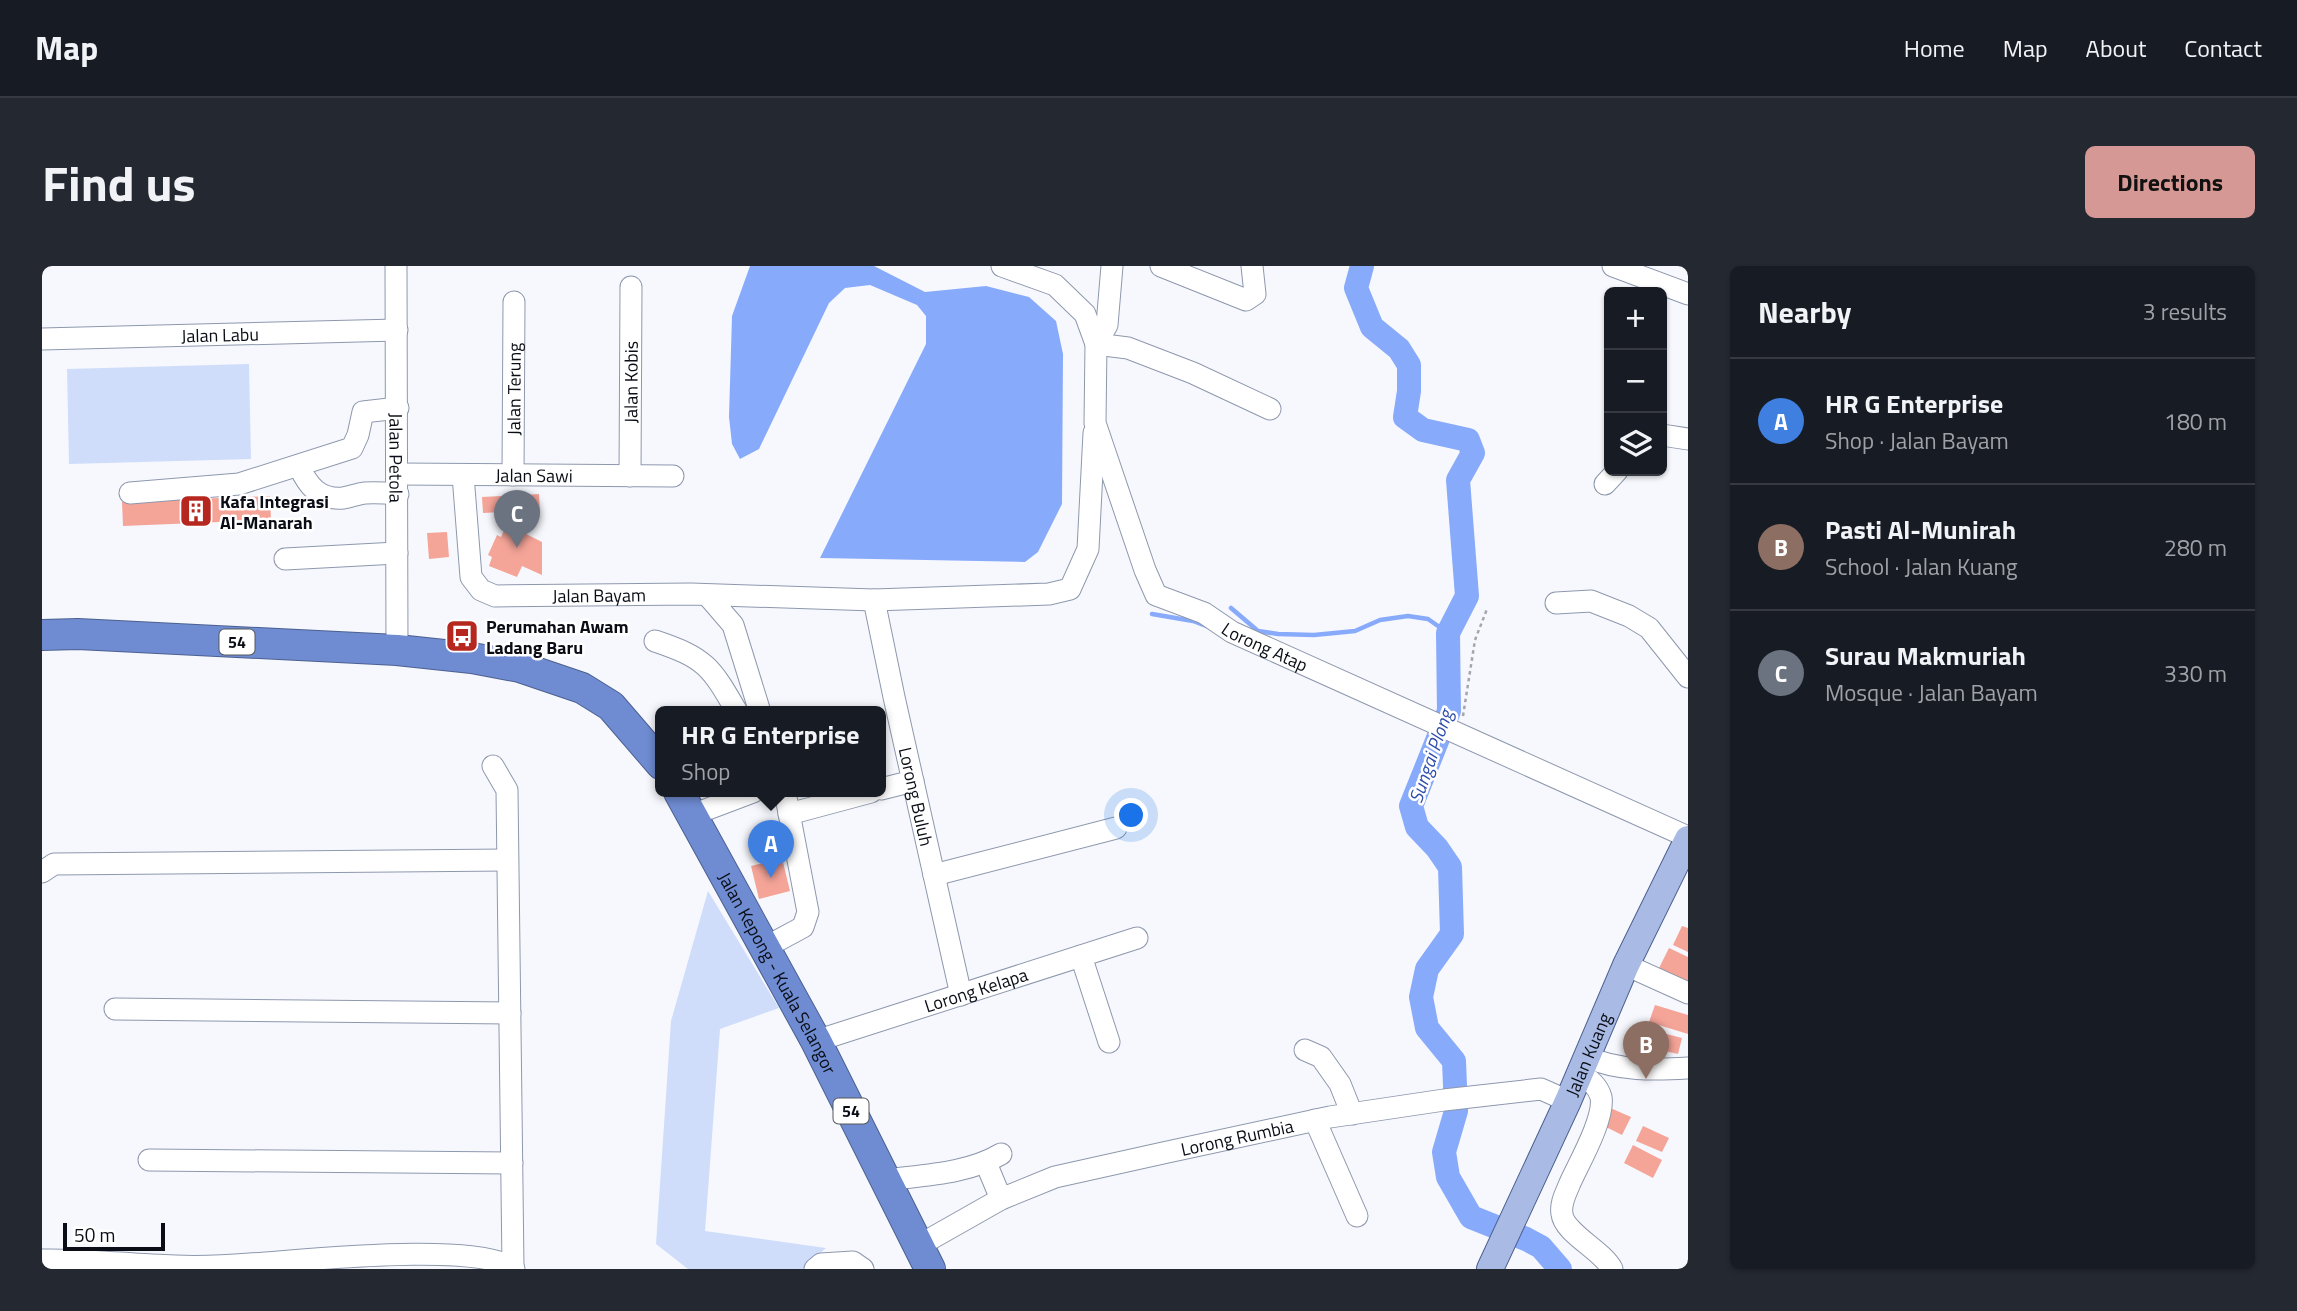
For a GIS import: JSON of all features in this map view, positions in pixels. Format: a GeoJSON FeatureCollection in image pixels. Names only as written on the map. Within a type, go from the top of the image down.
{"type":"FeatureCollection","features":[{"type":"Feature","properties":{"kind":"highway","name":"54"},"geometry":{"type":"LineString","coordinates":[[42,637],[78,634],[397,650],[472,658],[520,667],[582,688],[611,706],[655,757]]}},
{"type":"Feature","properties":{"kind":"highway","name":"Jalan Kepong - Kuala Selangor"},"geometry":{"type":"LineString","coordinates":[[685,803],[816,1041],[924,1258]]}},
{"type":"Feature","properties":{"kind":"main road","name":"Jalan Kuang"},"geometry":{"type":"LineString","coordinates":[[1494,1259],[1568,1101],[1626,965],[1688,838]]}},
{"type":"Feature","properties":{"kind":"street","name":"Jalan Petola"},"geometry":{"type":"LineString","coordinates":[[396,266],[397,650]]}},
{"type":"Feature","properties":{"kind":"street"},"geometry":{"type":"LineString","coordinates":[[1002,266],[1055,285],[1085,314],[1096,344],[1128,348],[1193,373],[1270,409]]}},
{"type":"Feature","properties":{"kind":"street","name":"Lorong Atap"},"geometry":{"type":"LineString","coordinates":[[1112,266],[1107,325],[1096,344],[1095,423],[1156,595],[1204,613],[1232,632],[1688,838]]}},
{"type":"Feature","properties":{"kind":"street"},"geometry":{"type":"LineString","coordinates":[[1161,266],[1246,300],[1255,294],[1252,266]]}},
{"type":"Feature","properties":{"kind":"street"},"geometry":{"type":"LineString","coordinates":[[1613,266],[1688,294]]}},
{"type":"Feature","properties":{"kind":"street","name":"Jalan Kobis"},"geometry":{"type":"LineString","coordinates":[[630,476],[631,287]]}},
{"type":"Feature","properties":{"kind":"street","name":"Jalan Terung"},"geometry":{"type":"LineString","coordinates":[[513,475],[514,302]]}},
{"type":"Feature","properties":{"kind":"street","name":"Jalan Labu"},"geometry":{"type":"LineString","coordinates":[[42,338],[397,330]]}},
{"type":"Feature","properties":{"kind":"street"},"geometry":{"type":"LineString","coordinates":[[130,493],[239,484],[299,466],[352,447],[358,435],[363,411],[398,408]]}},
{"type":"Feature","properties":{"kind":"street","name":"Jalan Bayam"},"geometry":{"type":"LineString","coordinates":[[463,475],[471,577],[481,590],[495,596],[691,594],[874,600],[1049,594],[1069,589],[1088,548],[1095,423]]}},
{"type":"Feature","properties":{"kind":"street"},"geometry":{"type":"LineString","coordinates":[[1667,436],[1688,439]]}},
{"type":"Feature","properties":{"kind":"street","name":"Jalan Sawi"},"geometry":{"type":"LineString","coordinates":[[299,466],[316,493],[324,498],[344,498],[398,484],[463,475],[673,476]]}},
{"type":"Feature","properties":{"kind":"street"},"geometry":{"type":"LineString","coordinates":[[285,559],[397,553]]}},
{"type":"Feature","properties":{"kind":"street"},"geometry":{"type":"LineString","coordinates":[[708,596],[733,625],[758,706]]}},
{"type":"Feature","properties":{"kind":"street","name":"Lorong Buluh"},"geometry":{"type":"LineString","coordinates":[[874,600],[961,995]]}},
{"type":"Feature","properties":{"kind":"street"},"geometry":{"type":"LineString","coordinates":[[1556,603],[1591,601],[1649,628],[1688,677]]}},
{"type":"Feature","properties":{"kind":"street"},"geometry":{"type":"LineString","coordinates":[[655,641],[698,658],[714,673],[733,706]]}},
{"type":"Feature","properties":{"kind":"street"},"geometry":{"type":"LineString","coordinates":[[42,1260],[90,1259],[176,1266],[247,1265],[408,1255],[485,1258],[513,1268],[507,790],[493,766]]}},
{"type":"Feature","properties":{"kind":"street"},"geometry":{"type":"LineString","coordinates":[[886,788],[913,781]]}},
{"type":"Feature","properties":{"kind":"street"},"geometry":{"type":"LineString","coordinates":[[685,803],[722,797]]}},
{"type":"Feature","properties":{"kind":"street"},"geometry":{"type":"LineString","coordinates":[[766,947],[796,933],[806,921],[808,912],[786,797]]}},
{"type":"Feature","properties":{"kind":"street"},"geometry":{"type":"LineString","coordinates":[[789,814],[852,797]]}},
{"type":"Feature","properties":{"kind":"street"},"geometry":{"type":"LineString","coordinates":[[934,875],[1116,828]]}},
{"type":"Feature","properties":{"kind":"street"},"geometry":{"type":"LineString","coordinates":[[42,872],[54,864],[507,860]]}},
{"type":"Feature","properties":{"kind":"street","name":"Lorong Kelapa"},"geometry":{"type":"LineString","coordinates":[[816,1041],[1137,938]]}},
{"type":"Feature","properties":{"kind":"street"},"geometry":{"type":"LineString","coordinates":[[1081,956],[1109,1042]]}},
{"type":"Feature","properties":{"kind":"street"},"geometry":{"type":"LineString","coordinates":[[1626,965],[1688,993]]}},
{"type":"Feature","properties":{"kind":"street"},"geometry":{"type":"LineString","coordinates":[[115,1009],[510,1013]]}},
{"type":"Feature","properties":{"kind":"street"},"geometry":{"type":"LineString","coordinates":[[1305,1050],[1321,1057],[1340,1084],[1352,1114]]}},
{"type":"Feature","properties":{"kind":"street"},"geometry":{"type":"LineString","coordinates":[[1612,1269],[1597,1251],[1563,1220],[1561,1213],[1565,1195],[1601,1107],[1601,1097],[1583,1065],[1602,1064],[1661,1070],[1688,1068]]}},
{"type":"Feature","properties":{"kind":"street","name":"Lorong Rumbia"},"geometry":{"type":"LineString","coordinates":[[924,1258],[1001,1199],[1055,1177],[1352,1114],[1541,1089],[1568,1101]]}},
{"type":"Feature","properties":{"kind":"street"},"geometry":{"type":"LineString","coordinates":[[1315,1121],[1357,1216]]}},
{"type":"Feature","properties":{"kind":"street"},"geometry":{"type":"LineString","coordinates":[[886,1180],[944,1173],[993,1158],[1001,1199]]}},
{"type":"Feature","properties":{"kind":"street"},"geometry":{"type":"LineString","coordinates":[[149,1160],[512,1163]]}},
{"type":"Feature","properties":{"kind":"street"},"geometry":{"type":"LineString","coordinates":[[815,1269],[821,1265],[853,1262],[863,1269]]}},
{"type":"Feature","properties":{"kind":"path"},"geometry":{"type":"LineString","coordinates":[[1456,732],[1475,640],[1487,609]]}},
{"type":"Feature","properties":{"kind":"shaded area"},"geometry":{"type":"Polygon","coordinates":[[[249,364],[251,459],[69,464],[67,369],[249,364]]]}},
{"type":"Feature","properties":{"kind":"shaded area"},"geometry":{"type":"Polygon","coordinates":[[[708,891],[779,1008],[720,1029],[705,1231],[826,1248],[803,1269],[688,1269],[656,1244],[671,1021],[708,891]]]}},
{"type":"Feature","properties":{"kind":"water"},"geometry":{"type":"Polygon","coordinates":[[[750,266],[874,266],[925,292],[986,286],[1029,297],[1056,321],[1063,354],[1062,504],[1038,552],[1025,562],[820,558],[926,344],[926,316],[917,305],[870,285],[845,288],[829,303],[759,449],[740,459],[732,444],[729,417],[732,316],[750,266]]]}},
{"type":"Feature","properties":{"kind":"building"},"geometry":{"type":"Polygon","coordinates":[[[539,494],[540,512],[524,513],[524,495],[539,494]]]}},
{"type":"Feature","properties":{"kind":"building","name":"Kafa Integrasi Al-Manarah"},"geometry":{"type":"Polygon","coordinates":[[[270,496],[271,520],[123,526],[122,502],[270,496]]]}},
{"type":"Feature","properties":{"kind":"building"},"geometry":{"type":"Polygon","coordinates":[[[501,496],[502,512],[483,513],[482,497],[501,496]]]}},
{"type":"Feature","properties":{"kind":"building"},"geometry":{"type":"Polygon","coordinates":[[[506,526],[512,529],[514,526],[542,542],[542,575],[522,566],[517,577],[489,566],[492,557],[488,555],[497,535],[501,537],[506,526]]]}},
{"type":"Feature","properties":{"kind":"building"},"geometry":{"type":"Polygon","coordinates":[[[447,532],[449,557],[429,559],[427,533],[447,532]]]}},
{"type":"Feature","properties":{"kind":"building"},"geometry":{"type":"Polygon","coordinates":[[[782,858],[790,891],[759,899],[751,866],[782,858]]]}},
{"type":"Feature","properties":{"kind":"building"},"geometry":{"type":"Polygon","coordinates":[[[1682,926],[1688,928],[1688,952],[1673,945],[1682,926]]]}},
{"type":"Feature","properties":{"kind":"building"},"geometry":{"type":"Polygon","coordinates":[[[1669,948],[1688,957],[1688,984],[1658,970],[1669,948]]]}},
{"type":"Feature","properties":{"kind":"building"},"geometry":{"type":"Polygon","coordinates":[[[1655,1005],[1688,1015],[1688,1034],[1649,1022],[1655,1005]]]}},
{"type":"Feature","properties":{"kind":"building"},"geometry":{"type":"Polygon","coordinates":[[[1651,1030],[1682,1038],[1678,1054],[1647,1047],[1651,1030]]]}},
{"type":"Feature","properties":{"kind":"building"},"geometry":{"type":"Polygon","coordinates":[[[1608,1107],[1631,1117],[1622,1135],[1600,1124],[1608,1107]]]}},
{"type":"Feature","properties":{"kind":"building"},"geometry":{"type":"Polygon","coordinates":[[[1643,1126],[1669,1138],[1662,1152],[1636,1141],[1643,1126]]]}},
{"type":"Feature","properties":{"kind":"building"},"geometry":{"type":"Polygon","coordinates":[[[1633,1145],[1662,1160],[1653,1178],[1624,1163],[1633,1145]]]}},
{"type":"Feature","properties":{"kind":"waterway","name":"Sungai Plong"},"geometry":{"type":"LineString","coordinates":[[1362,266],[1356,288],[1372,327],[1399,349],[1409,365],[1405,417],[1423,430],[1468,440],[1473,453],[1458,480],[1467,596],[1448,633],[1449,711],[1411,806],[1417,827],[1450,867],[1452,934],[1427,969],[1421,997],[1427,1028],[1454,1061],[1456,1111],[1444,1152],[1448,1177],[1471,1217],[1541,1247],[1560,1269]]}},
{"type":"Feature","properties":{"kind":"waterway"},"geometry":{"type":"LineString","coordinates":[[1231,608],[1258,631],[1278,634],[1314,635],[1355,631],[1380,620],[1408,616],[1428,619],[1448,633]]}},
{"type":"Feature","properties":{"kind":"waterway"},"geometry":{"type":"LineString","coordinates":[[1152,614],[1193,621],[1209,627]]}},
{"type":"Feature","properties":{"kind":"place","name":"Kafa Integrasi Al-Manarah"},"geometry":{"type":"Point","coordinates":[196,511]}},
{"type":"Feature","properties":{"kind":"place","name":"Surau Makmuriah"},"geometry":{"type":"Point","coordinates":[517,548]}},
{"type":"Feature","properties":{"kind":"place","name":"Perumahan Awam Ladang Baru"},"geometry":{"type":"Point","coordinates":[462,636]}},
{"type":"Feature","properties":{"kind":"place","name":"HR G Enterprise"},"geometry":{"type":"Point","coordinates":[771,878]}},
{"type":"Feature","properties":{"kind":"place","name":"Pasti Al-Munirah"},"geometry":{"type":"Point","coordinates":[1646,1079]}}]}
